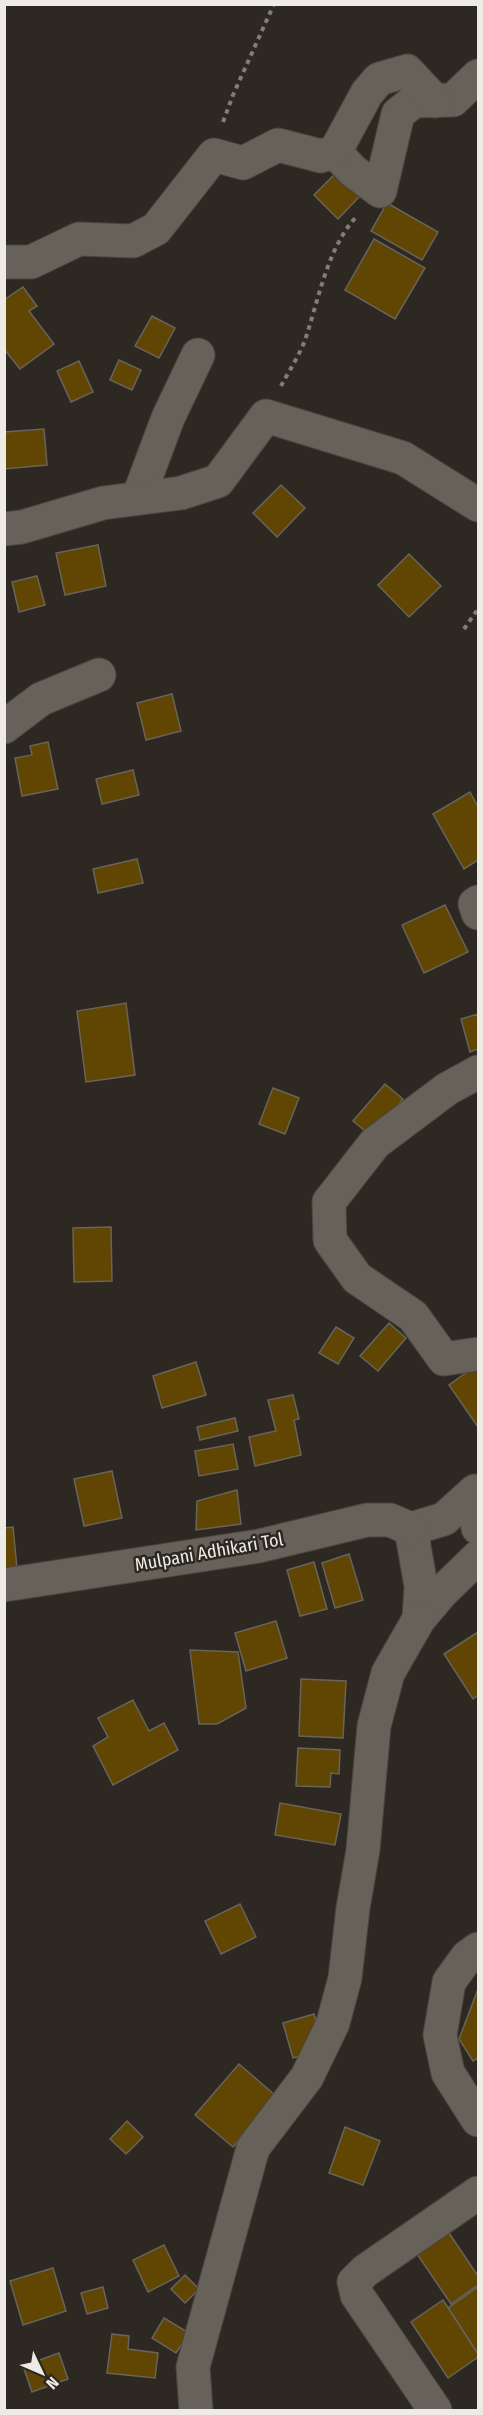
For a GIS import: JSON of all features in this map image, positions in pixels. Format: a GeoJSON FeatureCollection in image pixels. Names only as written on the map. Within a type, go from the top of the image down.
{"type":"FeatureCollection","features":[{"type":"Feature","properties":{"kind":"street"},"geometry":{"type":"LineString","coordinates":[[4,262],[31,262],[79,239],[133,241],[156,229],[214,155],[243,163],[278,146],[321,156],[335,152],[367,93],[379,80],[407,71],[435,101]]}},
{"type":"Feature","properties":{"kind":"street"},"geometry":{"type":"LineString","coordinates":[[335,152],[353,171],[380,191],[398,114],[414,101],[453,100],[478,76]]}},
{"type":"Feature","properties":{"kind":"street"},"geometry":{"type":"LineString","coordinates":[[138,498],[168,418],[198,355]]}},
{"type":"Feature","properties":{"kind":"street"},"geometry":{"type":"LineString","coordinates":[[4,530],[104,503],[181,493],[218,481],[266,416],[403,458],[478,505]]}},
{"type":"Feature","properties":{"kind":"street"},"geometry":{"type":"LineString","coordinates":[[4,727],[41,699],[99,675]]}},
{"type":"Feature","properties":{"kind":"street"},"geometry":{"type":"LineString","coordinates":[[478,902],[475,903],[478,913]]}},
{"type":"Feature","properties":{"kind":"street"},"geometry":{"type":"LineString","coordinates":[[478,1072],[447,1089],[375,1143],[329,1202],[330,1240],[357,1278],[413,1316],[444,1359],[478,1354]]}},
{"type":"Feature","properties":{"kind":"street"},"geometry":{"type":"LineString","coordinates":[[477,1486],[478,1528]]}},
{"type":"Feature","properties":{"kind":"street"},"geometry":{"type":"LineString","coordinates":[[419,1619],[421,1586],[411,1529],[444,1519],[477,1486]]}},
{"type":"Feature","properties":{"kind":"street","name":"Mulpani Adhikari Tol"},"geometry":{"type":"LineString","coordinates":[[4,1585],[259,1546],[367,1520],[390,1520],[411,1529]]}},
{"type":"Feature","properties":{"kind":"street"},"geometry":{"type":"LineString","coordinates":[[196,2410],[193,2367],[253,2148],[307,2077],[333,2023],[345,1978],[363,1850],[374,1726],[388,1673],[419,1619],[441,1593],[478,1557]]}},
{"type":"Feature","properties":{"kind":"street"},"geometry":{"type":"LineString","coordinates":[[478,1949],[467,1957],[449,1982],[440,2035],[448,2073],[478,2120]]}},
{"type":"Feature","properties":{"kind":"street"},"geometry":{"type":"LineString","coordinates":[[435,2410],[357,2295],[354,2282],[365,2271],[478,2193]]}},
{"type":"Feature","properties":{"kind":"path"},"geometry":{"type":"LineString","coordinates":[[214,155],[233,95],[274,4]]}},
{"type":"Feature","properties":{"kind":"path"},"geometry":{"type":"LineString","coordinates":[[266,416],[303,343],[326,274],[346,228],[380,191]]}},
{"type":"Feature","properties":{"kind":"path"},"geometry":{"type":"LineString","coordinates":[[464,629],[478,609]]}},
{"type":"Feature","properties":{"kind":"building"},"geometry":{"type":"Polygon","coordinates":[[[336,173],[360,196],[338,219],[314,195],[336,173]]]}},
{"type":"Feature","properties":{"kind":"building"},"geometry":{"type":"Polygon","coordinates":[[[387,203],[438,232],[422,260],[371,231],[387,203]]]}},
{"type":"Feature","properties":{"kind":"building"},"geometry":{"type":"Polygon","coordinates":[[[374,239],[425,268],[395,319],[345,290],[374,239]]]}},
{"type":"Feature","properties":{"kind":"building"},"geometry":{"type":"Polygon","coordinates":[[[23,287],[37,306],[29,311],[54,344],[20,369],[4,349],[4,300],[23,287]]]}},
{"type":"Feature","properties":{"kind":"building"},"geometry":{"type":"Polygon","coordinates":[[[152,316],[175,328],[159,358],[135,346],[152,316]]]}},
{"type":"Feature","properties":{"kind":"building"},"geometry":{"type":"Polygon","coordinates":[[[119,360],[141,370],[132,390],[110,380],[119,360]]]}},
{"type":"Feature","properties":{"kind":"building"},"geometry":{"type":"Polygon","coordinates":[[[79,361],[93,392],[71,402],[57,371],[79,361]]]}},
{"type":"Feature","properties":{"kind":"building"},"geometry":{"type":"Polygon","coordinates":[[[44,429],[47,465],[4,469],[4,432],[44,429]]]}},
{"type":"Feature","properties":{"kind":"building"},"geometry":{"type":"Polygon","coordinates":[[[281,485],[305,508],[277,537],[253,513],[281,485]]]}},
{"type":"Feature","properties":{"kind":"building"},"geometry":{"type":"Polygon","coordinates":[[[98,545],[106,586],[65,595],[56,553],[98,545]]]}},
{"type":"Feature","properties":{"kind":"building"},"geometry":{"type":"Polygon","coordinates":[[[409,554],[441,586],[409,617],[378,585],[409,554]]]}},
{"type":"Feature","properties":{"kind":"building"},"geometry":{"type":"Polygon","coordinates":[[[37,576],[45,605],[19,612],[12,582],[37,576]]]}},
{"type":"Feature","properties":{"kind":"building"},"geometry":{"type":"Polygon","coordinates":[[[172,694],[181,731],[146,740],[137,703],[172,694]]]}},
{"type":"Feature","properties":{"kind":"building"},"geometry":{"type":"Polygon","coordinates":[[[48,742],[58,789],[22,796],[15,758],[32,755],[30,746],[48,742]]]}},
{"type":"Feature","properties":{"kind":"building"},"geometry":{"type":"Polygon","coordinates":[[[133,770],[139,795],[102,804],[96,779],[133,770]]]}},
{"type":"Feature","properties":{"kind":"building"},"geometry":{"type":"Polygon","coordinates":[[[470,792],[478,807],[478,860],[464,869],[433,814],[470,792]]]}},
{"type":"Feature","properties":{"kind":"building"},"geometry":{"type":"Polygon","coordinates":[[[137,859],[143,883],[98,893],[93,869],[137,859]]]}},
{"type":"Feature","properties":{"kind":"building"},"geometry":{"type":"Polygon","coordinates":[[[445,905],[468,952],[424,973],[402,925],[445,905]]]}},
{"type":"Feature","properties":{"kind":"building"},"geometry":{"type":"Polygon","coordinates":[[[126,1003],[135,1075],[86,1082],[77,1011],[126,1003]]]}},
{"type":"Feature","properties":{"kind":"building"},"geometry":{"type":"Polygon","coordinates":[[[478,1014],[478,1049],[470,1052],[461,1019],[478,1014]]]}},
{"type":"Feature","properties":{"kind":"building"},"geometry":{"type":"Polygon","coordinates":[[[385,1084],[403,1099],[371,1136],[353,1121],[385,1084]]]}},
{"type":"Feature","properties":{"kind":"building"},"geometry":{"type":"Polygon","coordinates":[[[273,1088],[299,1098],[285,1134],[259,1124],[273,1088]]]}},
{"type":"Feature","properties":{"kind":"building"},"geometry":{"type":"Polygon","coordinates":[[[111,1227],[112,1281],[74,1282],[73,1228],[111,1227]]]}},
{"type":"Feature","properties":{"kind":"building"},"geometry":{"type":"Polygon","coordinates":[[[389,1323],[406,1338],[378,1371],[360,1356],[389,1323]]]}},
{"type":"Feature","properties":{"kind":"building"},"geometry":{"type":"Polygon","coordinates":[[[336,1327],[354,1338],[338,1364],[319,1353],[336,1327]]]}},
{"type":"Feature","properties":{"kind":"building"},"geometry":{"type":"Polygon","coordinates":[[[196,1362],[206,1395],[162,1408],[153,1376],[196,1362]]]}},
{"type":"Feature","properties":{"kind":"building"},"geometry":{"type":"Polygon","coordinates":[[[478,1364],[478,1427],[449,1385],[478,1364]]]}},
{"type":"Feature","properties":{"kind":"building"},"geometry":{"type":"Polygon","coordinates":[[[293,1395],[299,1419],[294,1420],[301,1455],[255,1466],[249,1437],[276,1431],[268,1400],[293,1395]]]}},
{"type":"Feature","properties":{"kind":"building"},"geometry":{"type":"Polygon","coordinates":[[[235,1418],[238,1431],[200,1440],[197,1427],[235,1418]]]}},
{"type":"Feature","properties":{"kind":"building"},"geometry":{"type":"Polygon","coordinates":[[[233,1444],[238,1469],[199,1476],[195,1451],[233,1444]]]}},
{"type":"Feature","properties":{"kind":"building"},"geometry":{"type":"Polygon","coordinates":[[[112,1471],[122,1518],[84,1526],[74,1479],[112,1471]]]}},
{"type":"Feature","properties":{"kind":"building"},"geometry":{"type":"Polygon","coordinates":[[[237,1490],[241,1524],[196,1530],[197,1501],[237,1490]]]}},
{"type":"Feature","properties":{"kind":"building"},"geometry":{"type":"Polygon","coordinates":[[[13,1527],[17,1568],[4,1569],[4,1528],[13,1527]]]}},
{"type":"Feature","properties":{"kind":"building"},"geometry":{"type":"Polygon","coordinates":[[[349,1554],[363,1600],[335,1608],[322,1563],[349,1554]]]}},
{"type":"Feature","properties":{"kind":"building"},"geometry":{"type":"Polygon","coordinates":[[[314,1562],[327,1609],[300,1616],[287,1570],[314,1562]]]}},
{"type":"Feature","properties":{"kind":"building"},"geometry":{"type":"Polygon","coordinates":[[[276,1621],[287,1658],[246,1671],[235,1633],[276,1621]]]}},
{"type":"Feature","properties":{"kind":"building"},"geometry":{"type":"Polygon","coordinates":[[[478,1632],[478,1695],[473,1699],[444,1654],[478,1632]]]}},
{"type":"Feature","properties":{"kind":"building"},"geometry":{"type":"Polygon","coordinates":[[[190,1650],[238,1652],[246,1708],[217,1724],[199,1724],[190,1650]]]}},
{"type":"Feature","properties":{"kind":"building"},"geometry":{"type":"Polygon","coordinates":[[[301,1679],[346,1681],[343,1738],[299,1736],[301,1679]]]}},
{"type":"Feature","properties":{"kind":"building"},"geometry":{"type":"Polygon","coordinates":[[[133,1700],[149,1731],[164,1723],[178,1750],[113,1785],[93,1746],[108,1737],[98,1718],[133,1700]]]}},
{"type":"Feature","properties":{"kind":"building"},"geometry":{"type":"Polygon","coordinates":[[[298,1748],[340,1750],[339,1774],[331,1773],[330,1787],[296,1786],[298,1748]]]}},
{"type":"Feature","properties":{"kind":"building"},"geometry":{"type":"Polygon","coordinates":[[[280,1803],[341,1814],[335,1845],[275,1835],[280,1803]]]}},
{"type":"Feature","properties":{"kind":"building"},"geometry":{"type":"Polygon","coordinates":[[[240,1904],[256,1937],[221,1954],[205,1921],[240,1904]]]}},
{"type":"Feature","properties":{"kind":"building"},"geometry":{"type":"Polygon","coordinates":[[[478,1989],[478,2058],[473,2061],[459,2039],[478,1989]]]}},
{"type":"Feature","properties":{"kind":"building"},"geometry":{"type":"Polygon","coordinates":[[[314,2014],[320,2035],[315,2052],[293,2058],[283,2023],[314,2014]]]}},
{"type":"Feature","properties":{"kind":"building"},"geometry":{"type":"Polygon","coordinates":[[[239,2064],[276,2096],[233,2147],[195,2115],[239,2064]]]}},
{"type":"Feature","properties":{"kind":"building"},"geometry":{"type":"Polygon","coordinates":[[[127,2121],[143,2137],[126,2154],[110,2139],[127,2121]]]}},
{"type":"Feature","properties":{"kind":"building"},"geometry":{"type":"Polygon","coordinates":[[[345,2127],[380,2141],[363,2185],[329,2173],[345,2127]]]}},
{"type":"Feature","properties":{"kind":"building"},"geometry":{"type":"Polygon","coordinates":[[[447,2230],[478,2276],[478,2285],[451,2304],[415,2251],[447,2230]]]}},
{"type":"Feature","properties":{"kind":"building"},"geometry":{"type":"Polygon","coordinates":[[[164,2245],[179,2276],[148,2292],[133,2260],[164,2245]]]}},
{"type":"Feature","properties":{"kind":"building"},"geometry":{"type":"Polygon","coordinates":[[[53,2268],[66,2311],[23,2325],[10,2281],[53,2268]]]}},
{"type":"Feature","properties":{"kind":"building"},"geometry":{"type":"Polygon","coordinates":[[[185,2275],[199,2289],[185,2303],[171,2289],[185,2275]]]}},
{"type":"Feature","properties":{"kind":"building"},"geometry":{"type":"Polygon","coordinates":[[[103,2287],[108,2308],[87,2314],[81,2293],[103,2287]]]}},
{"type":"Feature","properties":{"kind":"building"},"geometry":{"type":"Polygon","coordinates":[[[478,2287],[478,2354],[448,2308],[478,2287]]]}},
{"type":"Feature","properties":{"kind":"building"},"geometry":{"type":"Polygon","coordinates":[[[443,2300],[478,2354],[478,2357],[448,2378],[411,2322],[443,2300]]]}},
{"type":"Feature","properties":{"kind":"building"},"geometry":{"type":"Polygon","coordinates":[[[164,2318],[189,2333],[176,2353],[152,2338],[164,2318]]]}},
{"type":"Feature","properties":{"kind":"building"},"geometry":{"type":"Polygon","coordinates":[[[112,2334],[129,2336],[128,2349],[158,2353],[155,2378],[107,2373],[112,2334]]]}},
{"type":"Feature","properties":{"kind":"building"},"geometry":{"type":"Polygon","coordinates":[[[59,2353],[68,2379],[32,2392],[23,2366],[59,2353]]]}}]}
